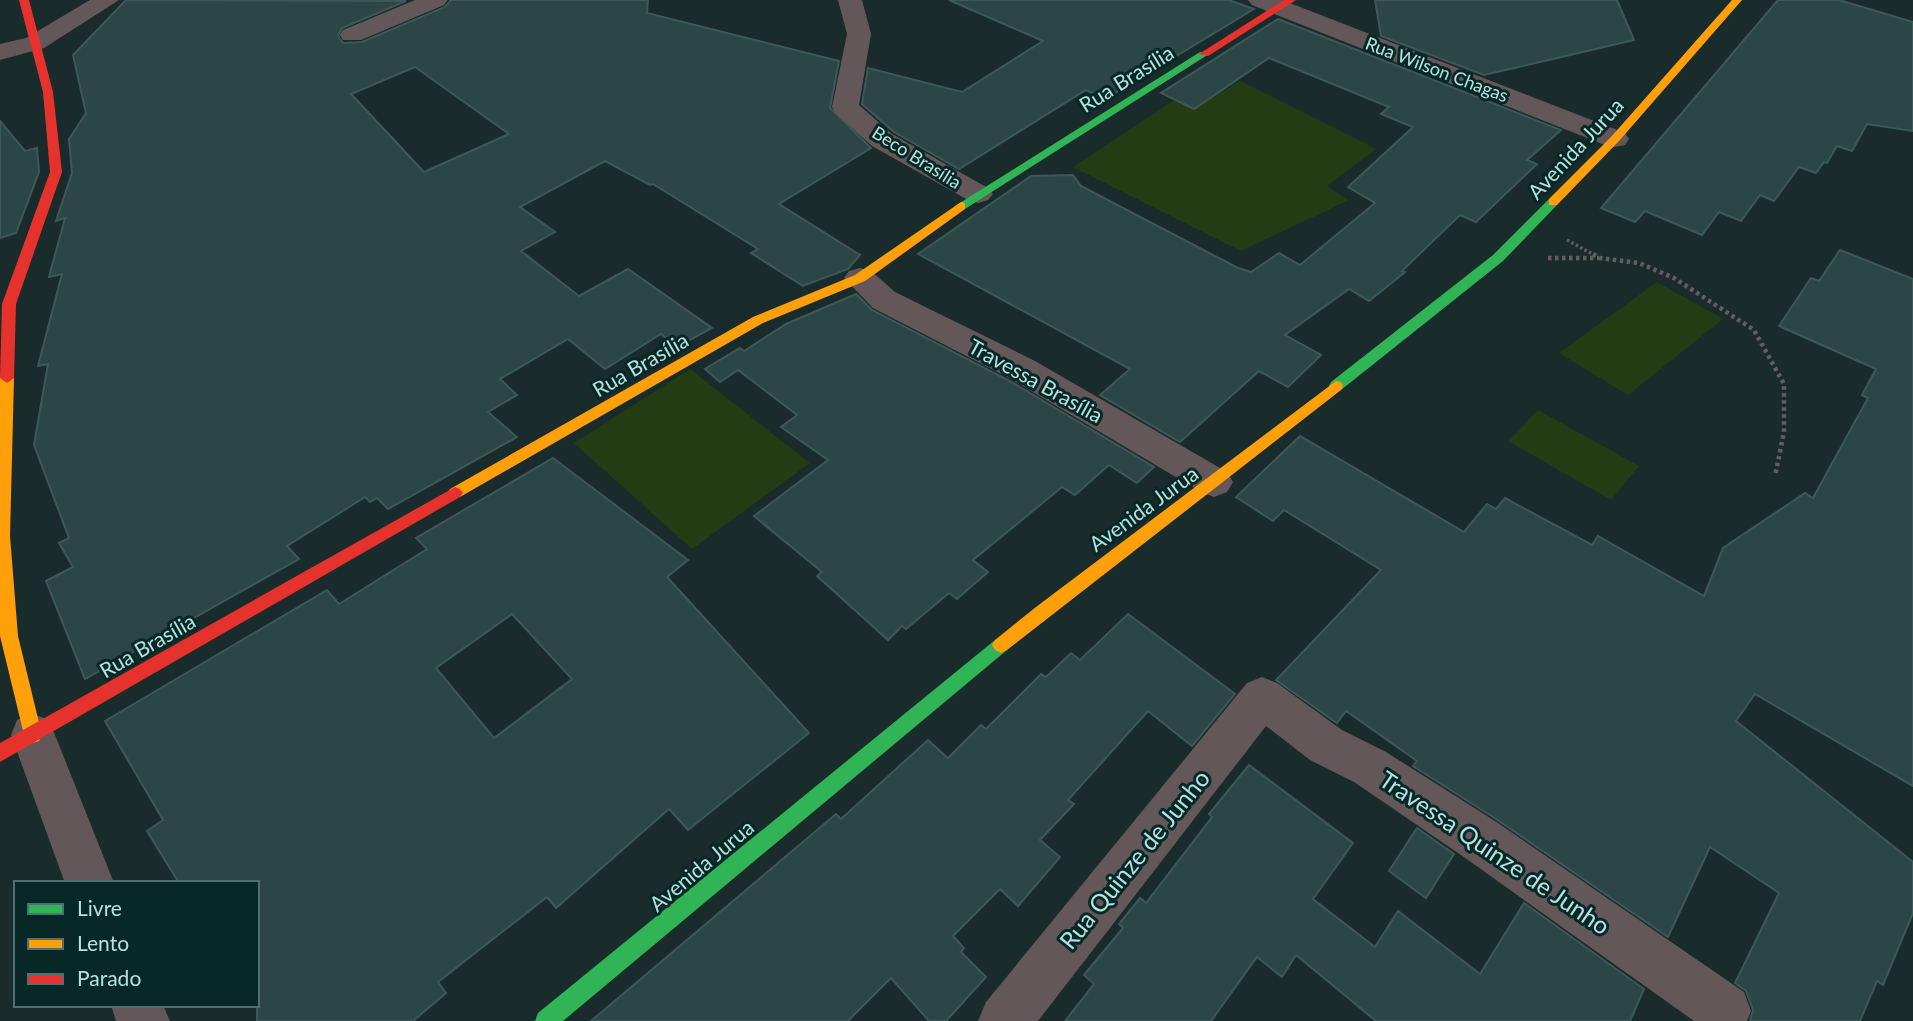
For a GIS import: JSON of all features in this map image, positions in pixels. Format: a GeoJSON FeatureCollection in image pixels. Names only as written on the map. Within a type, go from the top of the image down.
{"type":"FeatureCollection","features":[{"type":"Feature","properties":{"kind":"street"},"geometry":{"type":"LineString","coordinates":[[24,0],[48,92],[56,172],[5,305],[2,536],[16,744],[89,881]]}},
{"type":"Feature","properties":{"kind":"street"},"geometry":{"type":"LineString","coordinates":[[0,52],[35,43],[107,0]]}},
{"type":"Feature","properties":{"kind":"street"},"geometry":{"type":"LineString","coordinates":[[352,35],[436,0]]}},
{"type":"Feature","properties":{"kind":"street","name":"Beco Brasília"},"geometry":{"type":"LineString","coordinates":[[850,0],[859,34],[845,107],[882,140],[978,194]]}},
{"type":"Feature","properties":{"kind":"street","name":"Avenida Jurua"},"geometry":{"type":"LineString","coordinates":[[546,1021],[1087,574],[1214,482],[1498,258],[1615,139],[1737,0]]}},
{"type":"Feature","properties":{"kind":"street","name":"Rua Brasília"},"geometry":{"type":"LineString","coordinates":[[16,744],[758,320],[860,278],[978,194],[1277,3]]}},
{"type":"Feature","properties":{"kind":"street","name":"Rua Wilson Chagas"},"geometry":{"type":"LineString","coordinates":[[1277,3],[1615,139]]}},
{"type":"Feature","properties":{"kind":"street","name":"Travessa Brasília"},"geometry":{"type":"LineString","coordinates":[[860,278],[884,300],[1023,370],[1214,482]]}},
{"type":"Feature","properties":{"kind":"street","name":"Travessa Quinze de Junho"},"geometry":{"type":"LineString","coordinates":[[1262,698],[1326,745],[1370,767],[1478,838],[1725,1011]]}},
{"type":"Feature","properties":{"kind":"street","name":"Rua Quinze de Junho"},"geometry":{"type":"LineString","coordinates":[[1005,1021],[1262,698]]}},
{"type":"Feature","properties":{"kind":"path"},"geometry":{"type":"LineString","coordinates":[[1542,215],[1563,237],[1600,258],[1639,263],[1674,278],[1754,330],[1784,384],[1784,432],[1775,476]]}},
{"type":"Feature","properties":{"kind":"green space"},"geometry":{"type":"Polygon","coordinates":[[[1240,81],[1376,149],[1327,186],[1349,200],[1241,251],[1073,167],[1174,100],[1194,109],[1240,81]]]}},
{"type":"Feature","properties":{"kind":"green space"},"geometry":{"type":"Polygon","coordinates":[[[1657,282],[1723,319],[1628,395],[1559,353],[1657,282]]]}},
{"type":"Feature","properties":{"kind":"green space"},"geometry":{"type":"Polygon","coordinates":[[[690,369],[810,463],[692,549],[574,443],[690,369]]]}},
{"type":"Feature","properties":{"kind":"green space"},"geometry":{"type":"Polygon","coordinates":[[[1538,410],[1639,466],[1611,500],[1508,441],[1538,410]]]}},
{"type":"Feature","properties":{"kind":"building"},"geometry":{"type":"Polygon","coordinates":[[[126,0],[406,1],[342,28],[338,36],[343,43],[362,42],[445,7],[451,0],[648,0],[647,13],[839,61],[830,108],[871,148],[779,204],[860,255],[848,269],[803,286],[751,253],[758,249],[653,184],[650,185],[605,161],[520,207],[555,232],[521,251],[579,296],[628,269],[712,328],[677,347],[661,334],[605,369],[568,339],[500,379],[517,395],[488,412],[517,437],[388,509],[377,498],[370,502],[365,497],[287,546],[299,559],[85,679],[46,581],[73,567],[59,543],[69,538],[34,445],[48,364],[38,366],[62,274],[49,277],[65,218],[56,221],[72,173],[69,139],[86,113],[73,55],[126,0]],[[415,67],[351,94],[424,172],[509,134],[415,67]]]}},
{"type":"Feature","properties":{"kind":"building"},"geometry":{"type":"Polygon","coordinates":[[[949,0],[1229,0],[1254,9],[1105,99],[1086,90],[959,169],[894,132],[862,104],[868,68],[962,92],[1043,41],[949,0]]]}},
{"type":"Feature","properties":{"kind":"building"},"geometry":{"type":"Polygon","coordinates":[[[1375,0],[1617,0],[1634,40],[1484,75],[1381,36],[1375,0]]]}},
{"type":"Feature","properties":{"kind":"building"},"geometry":{"type":"Polygon","coordinates":[[[1778,0],[1839,0],[1913,22],[1913,131],[1867,124],[1852,151],[1837,146],[1827,163],[1824,162],[1816,173],[1799,167],[1774,201],[1760,195],[1741,221],[1719,212],[1702,235],[1645,211],[1635,222],[1601,208],[1778,0]]]}},
{"type":"Feature","properties":{"kind":"building"},"geometry":{"type":"Polygon","coordinates":[[[1278,19],[1561,130],[1527,160],[1537,164],[1476,222],[1460,215],[1402,271],[1405,272],[1369,301],[1349,289],[1285,335],[1321,355],[1288,387],[1259,371],[1180,442],[1100,395],[1130,369],[918,254],[1031,176],[1073,175],[1081,186],[1238,268],[1251,272],[1279,253],[1300,265],[1375,203],[1348,187],[1413,127],[1381,114],[1389,107],[1269,58],[1194,109],[1161,93],[1278,19]]]}},
{"type":"Feature","properties":{"kind":"building"},"geometry":{"type":"Polygon","coordinates":[[[0,121],[25,151],[37,148],[39,172],[16,233],[0,238],[0,121]]]}},
{"type":"Feature","properties":{"kind":"building"},"geometry":{"type":"Polygon","coordinates":[[[1840,250],[1913,279],[1913,786],[1755,694],[1736,721],[1913,862],[1913,913],[1883,985],[1877,981],[1860,1021],[1750,1021],[1753,1010],[1746,991],[1735,983],[1779,893],[1710,847],[1668,937],[1496,819],[1413,766],[1417,761],[1346,711],[1337,723],[1276,680],[1381,570],[1284,510],[1273,521],[1236,497],[1300,436],[1464,532],[1487,504],[1496,509],[1505,498],[1592,545],[1598,536],[1704,596],[1723,548],[1805,493],[1813,498],[1868,398],[1862,395],[1876,369],[1779,326],[1811,278],[1819,281],[1840,250]]]}},
{"type":"Feature","properties":{"kind":"building"},"geometry":{"type":"Polygon","coordinates":[[[856,294],[872,310],[1010,381],[1154,467],[1137,483],[1109,465],[1075,495],[1062,487],[973,560],[988,572],[957,599],[949,593],[906,629],[902,626],[888,640],[817,576],[822,572],[754,516],[828,460],[781,427],[797,415],[738,370],[720,382],[705,369],[740,348],[744,351],[786,324],[856,294]]]}},
{"type":"Feature","properties":{"kind":"building"},"geometry":{"type":"Polygon","coordinates":[[[553,458],[688,560],[667,577],[809,733],[688,830],[669,809],[556,908],[547,897],[438,982],[446,993],[413,1021],[257,1021],[259,881],[178,881],[147,831],[163,820],[105,721],[327,590],[339,604],[427,549],[416,538],[553,458]],[[512,614],[436,668],[494,738],[572,679],[512,614]]]}},
{"type":"Feature","properties":{"kind":"building"},"geometry":{"type":"Polygon","coordinates":[[[1128,614],[1235,694],[1192,746],[1148,711],[1068,800],[1074,804],[1040,840],[1060,857],[1018,906],[1000,889],[953,936],[964,948],[961,952],[986,977],[946,1021],[929,1021],[891,978],[848,1021],[591,1021],[836,814],[841,819],[928,740],[948,758],[981,725],[986,729],[1041,674],[1046,677],[1071,653],[1080,660],[1128,614]]]}},
{"type":"Feature","properties":{"kind":"building"},"geometry":{"type":"Polygon","coordinates":[[[1249,765],[1353,843],[1313,899],[1375,947],[1398,911],[1480,974],[1524,903],[1644,989],[1630,1021],[1376,1021],[1296,955],[1282,977],[1257,957],[1211,1021],[1065,1021],[1094,984],[1084,975],[1123,928],[1119,924],[1140,898],[1146,903],[1212,817],[1209,814],[1249,765]]]}},
{"type":"Feature","properties":{"kind":"building"},"geometry":{"type":"Polygon","coordinates":[[[1417,828],[1454,854],[1426,898],[1389,871],[1417,828]]]}},
{"type":"Feature","properties":{"kind":"traffic: fast"},"geometry":{"type":"LineString","coordinates":[[961,206],[1204,54]]}},
{"type":"Feature","properties":{"kind":"traffic: fast"},"geometry":{"type":"LineString","coordinates":[[1336,386],[1498,258],[1553,202]]}},
{"type":"Feature","properties":{"kind":"traffic: fast"},"geometry":{"type":"LineString","coordinates":[[546,1021],[1001,645]]}},
{"type":"Feature","properties":{"kind":"traffic: slow"},"geometry":{"type":"LineString","coordinates":[[1553,202],[1615,139],[1737,0]]}},
{"type":"Feature","properties":{"kind":"traffic: slow"},"geometry":{"type":"LineString","coordinates":[[455,493],[758,320],[860,278],[961,206]]}},
{"type":"Feature","properties":{"kind":"traffic: slow"},"geometry":{"type":"LineString","coordinates":[[7,378],[2,536],[9,636],[33,735]]}},
{"type":"Feature","properties":{"kind":"traffic: slow"},"geometry":{"type":"LineString","coordinates":[[1001,645],[1336,386]]}},
{"type":"Feature","properties":{"kind":"traffic: jam"},"geometry":{"type":"LineString","coordinates":[[7,378],[9,304],[56,172],[48,92],[24,0]]}},
{"type":"Feature","properties":{"kind":"traffic: jam"},"geometry":{"type":"LineString","coordinates":[[1204,54],[1291,0]]}},
{"type":"Feature","properties":{"kind":"traffic: jam"},"geometry":{"type":"LineString","coordinates":[[0,753],[455,493]]}}]}
